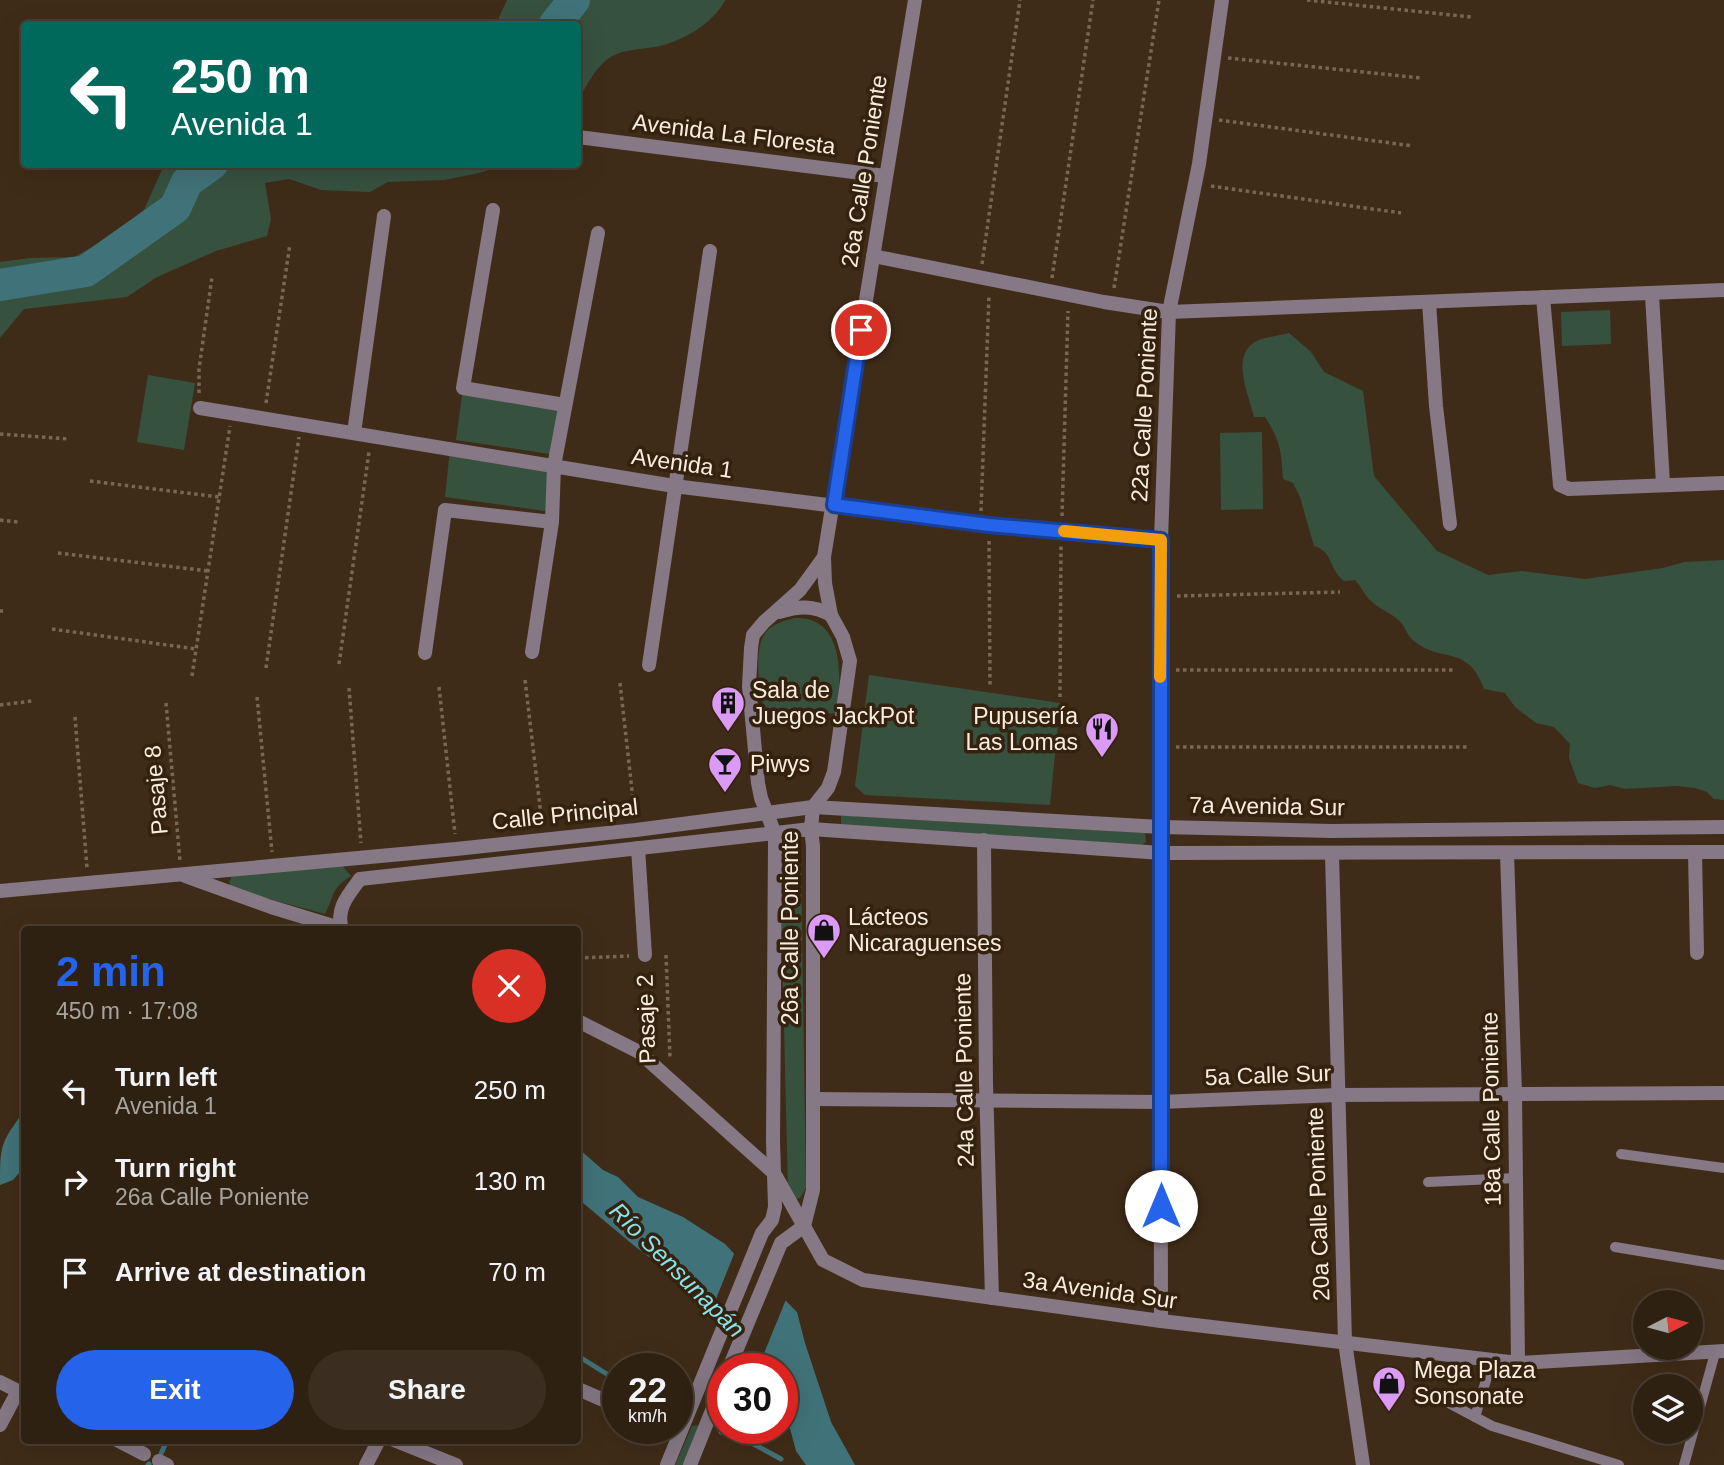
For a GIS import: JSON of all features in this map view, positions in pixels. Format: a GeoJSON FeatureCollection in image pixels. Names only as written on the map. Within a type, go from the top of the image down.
{"type":"FeatureCollection","features":[{"type":"Feature","properties":{"kind":"street","name":"26a Calle Poniente"},"geometry":{"type":"LineString","coordinates":[[804,1226],[813,1190],[811,829],[813,807],[828,788],[834,772],[850,662],[843,637],[831,615],[825,583],[824,557],[915,0]]}},
{"type":"Feature","properties":{"kind":"street","name":"22a Calle Poniente"},"geometry":{"type":"LineString","coordinates":[[1161,1321],[1161,540],[1169,312],[1195,184],[1222,0]]}},
{"type":"Feature","properties":{"kind":"street","name":"Avenida La Floresta"},"geometry":{"type":"LineString","coordinates":[[581,136],[886,176]]}},
{"type":"Feature","properties":{"kind":"street"},"geometry":{"type":"LineString","coordinates":[[494,210],[463,388],[565,405]]}},
{"type":"Feature","properties":{"kind":"street"},"geometry":{"type":"LineString","coordinates":[[354,433],[384,216]]}},
{"type":"Feature","properties":{"kind":"street"},"geometry":{"type":"LineString","coordinates":[[532,652],[552,522],[554,466],[598,233]]}},
{"type":"Feature","properties":{"kind":"street"},"geometry":{"type":"LineString","coordinates":[[649,665],[710,251]]}},
{"type":"Feature","properties":{"kind":"street"},"geometry":{"type":"LineString","coordinates":[[873,256],[1051,292],[1169,312],[1652,295],[1724,290]]}},
{"type":"Feature","properties":{"kind":"street"},"geometry":{"type":"LineString","coordinates":[[1652,295],[1663,484]]}},
{"type":"Feature","properties":{"kind":"street"},"geometry":{"type":"LineString","coordinates":[[1543,297],[1560,485],[1569,489],[1724,483]]}},
{"type":"Feature","properties":{"kind":"street"},"geometry":{"type":"LineString","coordinates":[[1429,302],[1436,406],[1450,524]]}},
{"type":"Feature","properties":{"kind":"street","name":"Avenida 1"},"geometry":{"type":"LineString","coordinates":[[200,408],[674,486],[985,524],[1161,540]]}},
{"type":"Feature","properties":{"kind":"street"},"geometry":{"type":"LineString","coordinates":[[425,653],[444,510],[552,522]]}},
{"type":"Feature","properties":{"kind":"street","name":"26a Calle Poniente"},"geometry":{"type":"LineString","coordinates":[[767,814],[758,783],[748,664],[753,635],[800,590],[824,557]]}},
{"type":"Feature","properties":{"kind":"street"},"geometry":{"type":"LineString","coordinates":[[773,614],[804,606],[819,608],[831,615]]}},
{"type":"Feature","properties":{"kind":"street","name":"7a Avenida Sur"},"geometry":{"type":"LineString","coordinates":[[767,814],[813,807],[1161,827],[1332,831],[1724,827]]}},
{"type":"Feature","properties":{"kind":"street"},"geometry":{"type":"LineString","coordinates":[[667,1465],[762,1233],[772,1220],[775,1207],[775,834],[767,814]]}},
{"type":"Feature","properties":{"kind":"street","name":"Calle Principal"},"geometry":{"type":"LineString","coordinates":[[0,891],[456,849],[767,814]]}},
{"type":"Feature","properties":{"kind":"street","name":"7a Avenida Sur"},"geometry":{"type":"LineString","coordinates":[[775,834],[811,829],[1162,853],[1724,852]]}},
{"type":"Feature","properties":{"kind":"street","name":"Calle Principal"},"geometry":{"type":"LineString","coordinates":[[360,879],[775,834]]}},
{"type":"Feature","properties":{"kind":"street","name":"24a Calle Poniente"},"geometry":{"type":"LineString","coordinates":[[984,840],[986,1102],[992,1298]]}},
{"type":"Feature","properties":{"kind":"street"},"geometry":{"type":"LineString","coordinates":[[638,848],[646,955]]}},
{"type":"Feature","properties":{"kind":"street"},"geometry":{"type":"LineString","coordinates":[[1695,852],[1697,953]]}},
{"type":"Feature","properties":{"kind":"street","name":"18a Calle Poniente"},"geometry":{"type":"LineString","coordinates":[[1507,853],[1515,1094],[1518,1363]]}},
{"type":"Feature","properties":{"kind":"street","name":"20a Calle Poniente"},"geometry":{"type":"LineString","coordinates":[[1332,854],[1345,1342],[1363,1465]]}},
{"type":"Feature","properties":{"kind":"street"},"geometry":{"type":"LineString","coordinates":[[341,926],[340,911],[360,879],[345,858]]}},
{"type":"Feature","properties":{"kind":"street"},"geometry":{"type":"LineString","coordinates":[[181,874],[332,926]]}},
{"type":"Feature","properties":{"kind":"street","name":"3a Avenida Sur"},"geometry":{"type":"LineString","coordinates":[[581,1023],[639,1052],[774,1173],[822,1260],[850,1275],[874,1282],[1161,1321],[1518,1363],[1719,1352]]}},
{"type":"Feature","properties":{"kind":"street","name":"5a Calle Sur"},"geometry":{"type":"LineString","coordinates":[[813,1099],[1160,1102],[1338,1095],[1724,1093]]}},
{"type":"Feature","properties":{"kind":"street"},"geometry":{"type":"LineString","coordinates":[[735,1353],[781,1243],[804,1226]]}},
{"type":"Feature","properties":{"kind":"street"},"geometry":{"type":"LineString","coordinates":[[0,1382],[21,1392],[0,1425]]}},
{"type":"Feature","properties":{"kind":"street"},"geometry":{"type":"LineString","coordinates":[[581,1391],[602,1400]]}},
{"type":"Feature","properties":{"kind":"street"},"geometry":{"type":"LineString","coordinates":[[690,1465],[707,1421]]}},
{"type":"Feature","properties":{"kind":"street"},"geometry":{"type":"LineString","coordinates":[[125,1444],[144,1454]]}},
{"type":"Feature","properties":{"kind":"street"},"geometry":{"type":"LineString","coordinates":[[366,1465],[377,1444]]}},
{"type":"Feature","properties":{"kind":"street"},"geometry":{"type":"LineString","coordinates":[[404,1444],[456,1465]]}},
{"type":"Feature","properties":{"kind":"lane"},"geometry":{"type":"LineString","coordinates":[[1622,1154],[1724,1168]]}},
{"type":"Feature","properties":{"kind":"lane"},"geometry":{"type":"LineString","coordinates":[[1427,1182],[1516,1178]]}},
{"type":"Feature","properties":{"kind":"lane"},"geometry":{"type":"LineString","coordinates":[[1615,1247],[1724,1265]]}},
{"type":"Feature","properties":{"kind":"lane"},"geometry":{"type":"LineString","coordinates":[[1684,1465],[1719,1352]]}},
{"type":"Feature","properties":{"kind":"lane"},"geometry":{"type":"LineString","coordinates":[[1475,1417],[1492,1360]]}},
{"type":"Feature","properties":{"kind":"lane"},"geometry":{"type":"LineString","coordinates":[[1430,1393],[1492,1426],[1619,1465]]}},
{"type":"Feature","properties":{"kind":"path"},"geometry":{"type":"LineString","coordinates":[[990,686],[985,524],[985,277],[1020,0]]}},
{"type":"Feature","properties":{"kind":"path"},"geometry":{"type":"LineString","coordinates":[[1051,292],[1093,0]]}},
{"type":"Feature","properties":{"kind":"path"},"geometry":{"type":"LineString","coordinates":[[1112,303],[1159,0]]}},
{"type":"Feature","properties":{"kind":"path"},"geometry":{"type":"LineString","coordinates":[[1307,0],[1471,17]]}},
{"type":"Feature","properties":{"kind":"path"},"geometry":{"type":"LineString","coordinates":[[1215,57],[1421,78]]}},
{"type":"Feature","properties":{"kind":"path"},"geometry":{"type":"LineString","coordinates":[[1206,118],[1413,146]]}},
{"type":"Feature","properties":{"kind":"path"},"geometry":{"type":"LineString","coordinates":[[1195,184],[1401,213]]}},
{"type":"Feature","properties":{"kind":"path"},"geometry":{"type":"LineString","coordinates":[[264,419],[290,244]]}},
{"type":"Feature","properties":{"kind":"path"},"geometry":{"type":"LineString","coordinates":[[200,408],[199,369],[212,277]]}},
{"type":"Feature","properties":{"kind":"path"},"geometry":{"type":"LineString","coordinates":[[1060,697],[1061,531],[1068,295]]}},
{"type":"Feature","properties":{"kind":"path"},"geometry":{"type":"LineString","coordinates":[[192,676],[232,413]]}},
{"type":"Feature","properties":{"kind":"path"},"geometry":{"type":"LineString","coordinates":[[266,668],[300,425]]}},
{"type":"Feature","properties":{"kind":"path"},"geometry":{"type":"LineString","coordinates":[[0,434],[68,439]]}},
{"type":"Feature","properties":{"kind":"path"},"geometry":{"type":"LineString","coordinates":[[339,664],[372,436]]}},
{"type":"Feature","properties":{"kind":"path"},"geometry":{"type":"LineString","coordinates":[[90,481],[219,496]]}},
{"type":"Feature","properties":{"kind":"path"},"geometry":{"type":"LineString","coordinates":[[0,520],[18,522]]}},
{"type":"Feature","properties":{"kind":"path"},"geometry":{"type":"LineString","coordinates":[[58,553],[208,571]]}},
{"type":"Feature","properties":{"kind":"path"},"geometry":{"type":"LineString","coordinates":[[1161,596],[1340,592]]}},
{"type":"Feature","properties":{"kind":"path"},"geometry":{"type":"LineString","coordinates":[[52,629],[196,649]]}},
{"type":"Feature","properties":{"kind":"path"},"geometry":{"type":"LineString","coordinates":[[1160,670],[1453,670]]}},
{"type":"Feature","properties":{"kind":"path"},"geometry":{"type":"LineString","coordinates":[[525,680],[544,839]]}},
{"type":"Feature","properties":{"kind":"path"},"geometry":{"type":"LineString","coordinates":[[620,683],[636,830]]}},
{"type":"Feature","properties":{"kind":"path"},"geometry":{"type":"LineString","coordinates":[[439,687],[456,849]]}},
{"type":"Feature","properties":{"kind":"path"},"geometry":{"type":"LineString","coordinates":[[349,688],[362,856]]}},
{"type":"Feature","properties":{"kind":"path"},"geometry":{"type":"LineString","coordinates":[[257,697],[273,866]]}},
{"type":"Feature","properties":{"kind":"path"},"geometry":{"type":"LineString","coordinates":[[0,705],[32,701]]}},
{"type":"Feature","properties":{"kind":"path","name":"Pasaje 8"},"geometry":{"type":"LineString","coordinates":[[166,703],[181,874]]}},
{"type":"Feature","properties":{"kind":"path"},"geometry":{"type":"LineString","coordinates":[[75,717],[88,884]]}},
{"type":"Feature","properties":{"kind":"path"},"geometry":{"type":"LineString","coordinates":[[1160,747],[1469,747]]}},
{"type":"Feature","properties":{"kind":"path"},"geometry":{"type":"LineString","coordinates":[[581,958],[646,955]]}},
{"type":"Feature","properties":{"kind":"path","name":"Pasaje 2"},"geometry":{"type":"LineString","coordinates":[[666,955],[671,1082]]}},
{"type":"Feature","properties":{"kind":"green space"},"geometry":{"type":"Polygon","coordinates":[[[507,0],[725,0],[706,23],[679,40],[623,52],[609,58],[596,71],[581,94],[581,21],[497,21],[507,0]]]}},
{"type":"Feature","properties":{"kind":"green space"},"geometry":{"type":"Polygon","coordinates":[[[162,168],[494,168],[444,180],[388,182],[370,192],[321,190],[289,179],[265,183],[271,219],[267,236],[216,251],[157,277],[127,297],[24,309],[0,338],[0,262],[74,257],[114,235],[144,210],[162,168]]]}},
{"type":"Feature","properties":{"kind":"green space"},"geometry":{"type":"Polygon","coordinates":[[[1610,310],[1611,344],[1562,346],[1561,312],[1610,310]]]}},
{"type":"Feature","properties":{"kind":"green space"},"geometry":{"type":"Polygon","coordinates":[[[1289,333],[1311,352],[1324,372],[1363,391],[1374,476],[1437,551],[1488,575],[1522,571],[1585,579],[1663,568],[1684,562],[1724,560],[1724,800],[1714,799],[1707,792],[1695,788],[1677,786],[1625,789],[1610,785],[1595,788],[1578,783],[1569,758],[1570,744],[1554,727],[1536,723],[1515,707],[1505,693],[1484,689],[1478,675],[1462,660],[1435,652],[1415,642],[1399,621],[1371,601],[1355,580],[1344,581],[1339,577],[1325,552],[1314,546],[1300,497],[1293,483],[1283,479],[1277,440],[1265,417],[1254,417],[1244,379],[1243,359],[1252,344],[1289,333]]]}},
{"type":"Feature","properties":{"kind":"green space"},"geometry":{"type":"Polygon","coordinates":[[[148,375],[195,383],[184,450],[137,442],[148,375]]]}},
{"type":"Feature","properties":{"kind":"green space"},"geometry":{"type":"Polygon","coordinates":[[[463,388],[565,405],[556,455],[456,440],[463,388]]]}},
{"type":"Feature","properties":{"kind":"green space"},"geometry":{"type":"Polygon","coordinates":[[[1262,432],[1263,509],[1221,510],[1220,433],[1262,432]]]}},
{"type":"Feature","properties":{"kind":"green space"},"geometry":{"type":"Polygon","coordinates":[[[450,449],[554,466],[552,512],[445,497],[450,449]]]}},
{"type":"Feature","properties":{"kind":"green space"},"geometry":{"type":"Polygon","coordinates":[[[795,618],[811,620],[823,627],[832,638],[839,667],[836,713],[765,717],[758,671],[763,636],[775,625],[795,618]]]}},
{"type":"Feature","properties":{"kind":"green space"},"geometry":{"type":"Polygon","coordinates":[[[869,675],[1060,703],[1050,805],[865,795],[855,786],[869,675]]]}},
{"type":"Feature","properties":{"kind":"green space"},"geometry":{"type":"Polygon","coordinates":[[[841,815],[1145,833],[1146,842],[1142,845],[841,825],[841,815]]]}},
{"type":"Feature","properties":{"kind":"green space"},"geometry":{"type":"Polygon","coordinates":[[[786,854],[798,857],[801,863],[806,1188],[800,1198],[795,1199],[788,1189],[780,865],[781,858],[786,854]]]}},
{"type":"Feature","properties":{"kind":"green space"},"geometry":{"type":"Polygon","coordinates":[[[340,863],[351,876],[336,889],[325,914],[232,889],[229,882],[232,876],[340,863]]]}},
{"type":"Feature","properties":{"kind":"green space"},"geometry":{"type":"Polygon","coordinates":[[[693,1426],[699,1427],[693,1442],[693,1426]]]}},
{"type":"Feature","properties":{"kind":"green space"},"geometry":{"type":"Polygon","coordinates":[[[684,1444],[692,1444],[684,1465],[675,1465],[684,1444]]]}},
{"type":"Feature","properties":{"kind":"water"},"geometry":{"type":"Polygon","coordinates":[[[21,1115],[21,1171],[13,1180],[0,1185],[0,1161],[3,1145],[21,1115]]]}},
{"type":"Feature","properties":{"kind":"water","name":"Río Sensunapán"},"geometry":{"type":"Polygon","coordinates":[[[581,1151],[603,1170],[618,1177],[638,1197],[683,1217],[725,1244],[778,1300],[786,1301],[797,1312],[831,1422],[855,1465],[806,1465],[796,1451],[798,1353],[733,1353],[681,1281],[581,1200],[581,1151]]]}},
{"type":"Feature","properties":{"kind":"pier"},"geometry":{"type":"Polygon","coordinates":[[[736,1249],[780,1297],[787,1297],[764,1353],[728,1353],[706,1324],[736,1249]]]}},
{"type":"Feature","properties":{"kind":"waterway"},"geometry":{"type":"LineString","coordinates":[[557,21],[574,0]]}},
{"type":"Feature","properties":{"kind":"waterway"},"geometry":{"type":"LineString","coordinates":[[0,285],[86,271],[175,208],[187,182],[206,168]]}},
{"type":"Feature","properties":{"kind":"waterway"},"geometry":{"type":"LineString","coordinates":[[581,1358],[602,1371]]}},
{"type":"Feature","properties":{"kind":"waterway"},"geometry":{"type":"LineString","coordinates":[[161,1454],[165,1444]]}},
{"type":"Feature","properties":{"kind":"waterway"},"geometry":{"type":"LineString","coordinates":[[753,1444],[781,1459]]}},
{"type":"Feature","properties":{"kind":"slow traffic"},"geometry":{"type":"LineString","coordinates":[[1064,531],[1161,540],[1160,677]]}},
{"type":"Feature","properties":{"kind":"place","name":"Sala de Juegos JackPot"},"geometry":{"type":"Point","coordinates":[728,733]}},
{"type":"Feature","properties":{"kind":"place","name":"Pupusería Las Lomas"},"geometry":{"type":"Point","coordinates":[1102,759]}},
{"type":"Feature","properties":{"kind":"place","name":"Piwys"},"geometry":{"type":"Point","coordinates":[725,794]}},
{"type":"Feature","properties":{"kind":"place","name":"Lácteos Nicaraguenses"},"geometry":{"type":"Point","coordinates":[824,960]}},
{"type":"Feature","properties":{"kind":"place","name":"Mega Plaza Sonsonate"},"geometry":{"type":"Point","coordinates":[1389,1413]}},
{"type":"Feature","properties":{"kind":"route"},"geometry":{"type":"LineString","coordinates":[[861,330],[834,505],[989,525],[1161,540],[1161,1206]]}}]}
